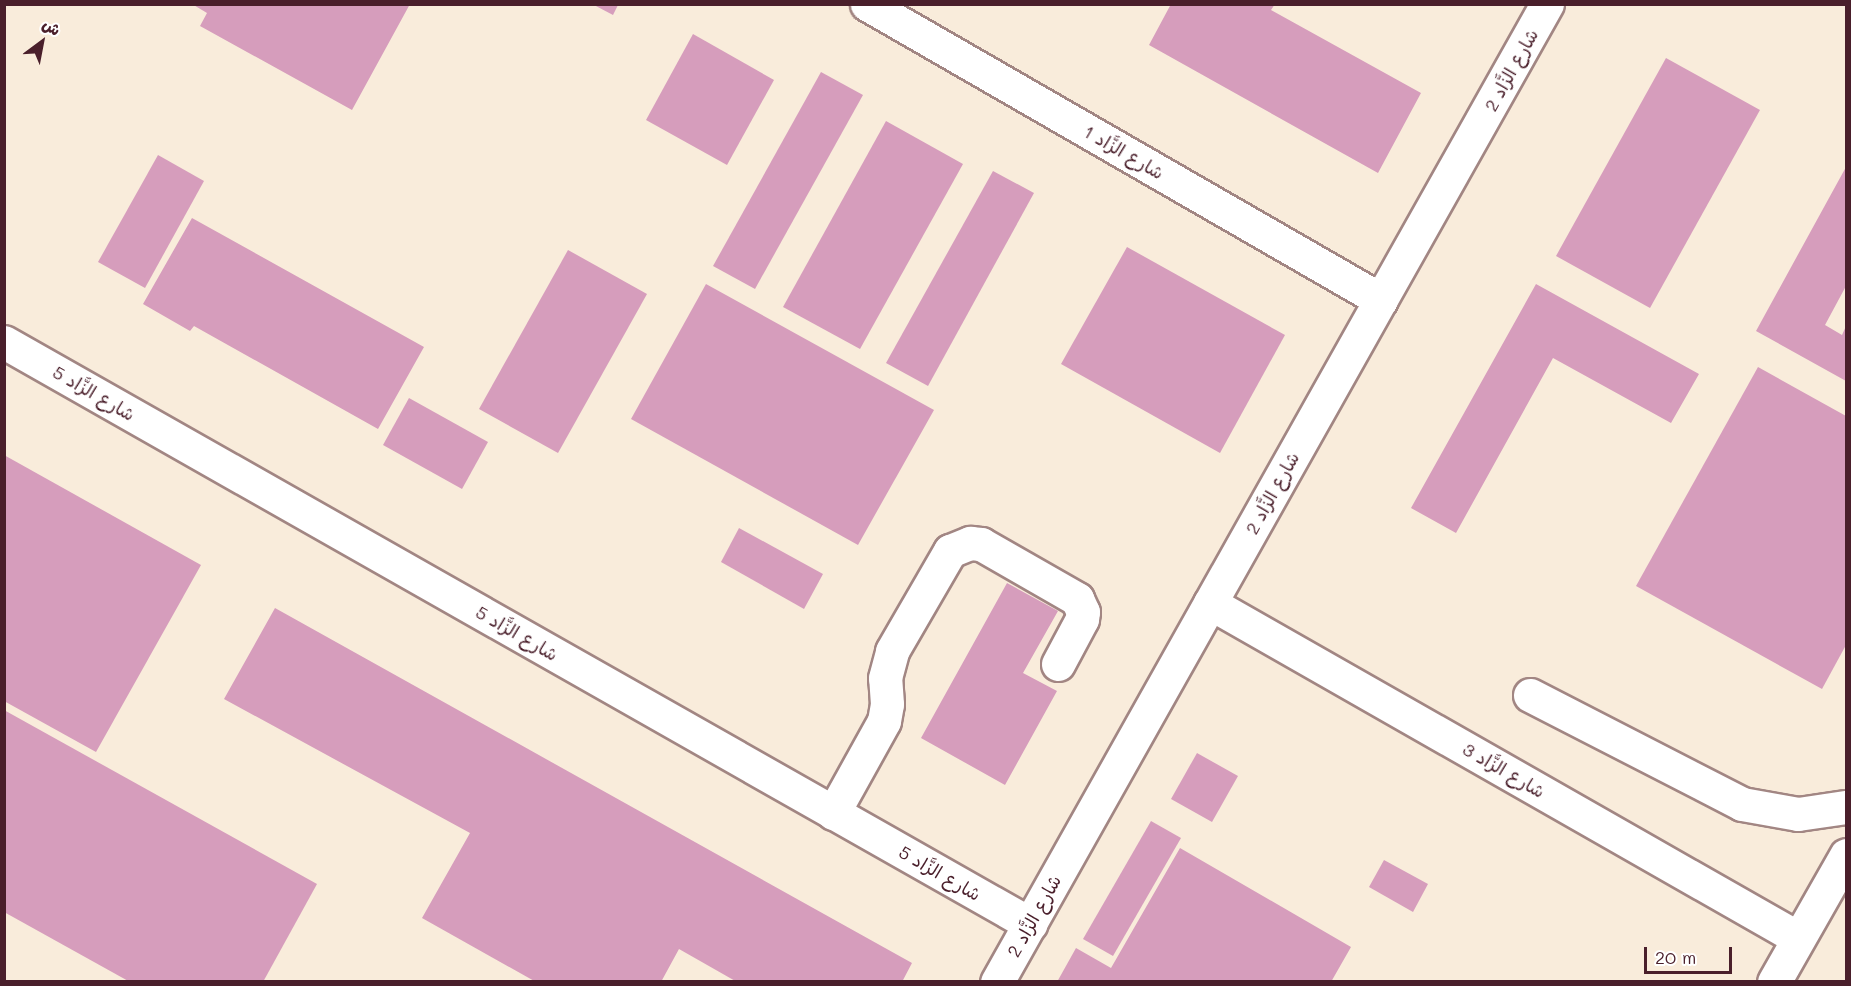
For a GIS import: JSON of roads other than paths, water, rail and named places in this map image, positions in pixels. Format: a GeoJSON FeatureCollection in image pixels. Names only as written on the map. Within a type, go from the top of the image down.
{"type":"FeatureCollection","features":[{"type":"Feature","properties":{"kind":"street","name":"شارع الزَّاد 1"},"geometry":{"type":"LineString","coordinates":[[867,4],[1381,300]]}},
{"type":"Feature","properties":{"kind":"street","name":"شارع الزَّاد 2"},"geometry":{"type":"LineString","coordinates":[[997,981],[1547,4]]}},
{"type":"Feature","properties":{"kind":"street","name":"شارع الزَّاد 5"},"geometry":{"type":"LineString","coordinates":[[4,342],[1030,924]]}},
{"type":"Feature","properties":{"kind":"street"},"geometry":{"type":"LineString","coordinates":[[833,813],[884,722],[888,704],[885,678],[892,651],[950,551],[970,543],[981,544],[1077,599],[1083,612],[1082,619],[1058,664]]}},
{"type":"Feature","properties":{"kind":"street","name":"شارع الزَّاد 3"},"geometry":{"type":"LineString","coordinates":[[1210,603],[1798,938]]}},
{"type":"Feature","properties":{"kind":"street"},"geometry":{"type":"LineString","coordinates":[[1530,695],[1742,804],[1798,814],[1846,807]]}},
{"type":"Feature","properties":{"kind":"street"},"geometry":{"type":"LineString","coordinates":[[1774,981],[1846,855]]}}]}
